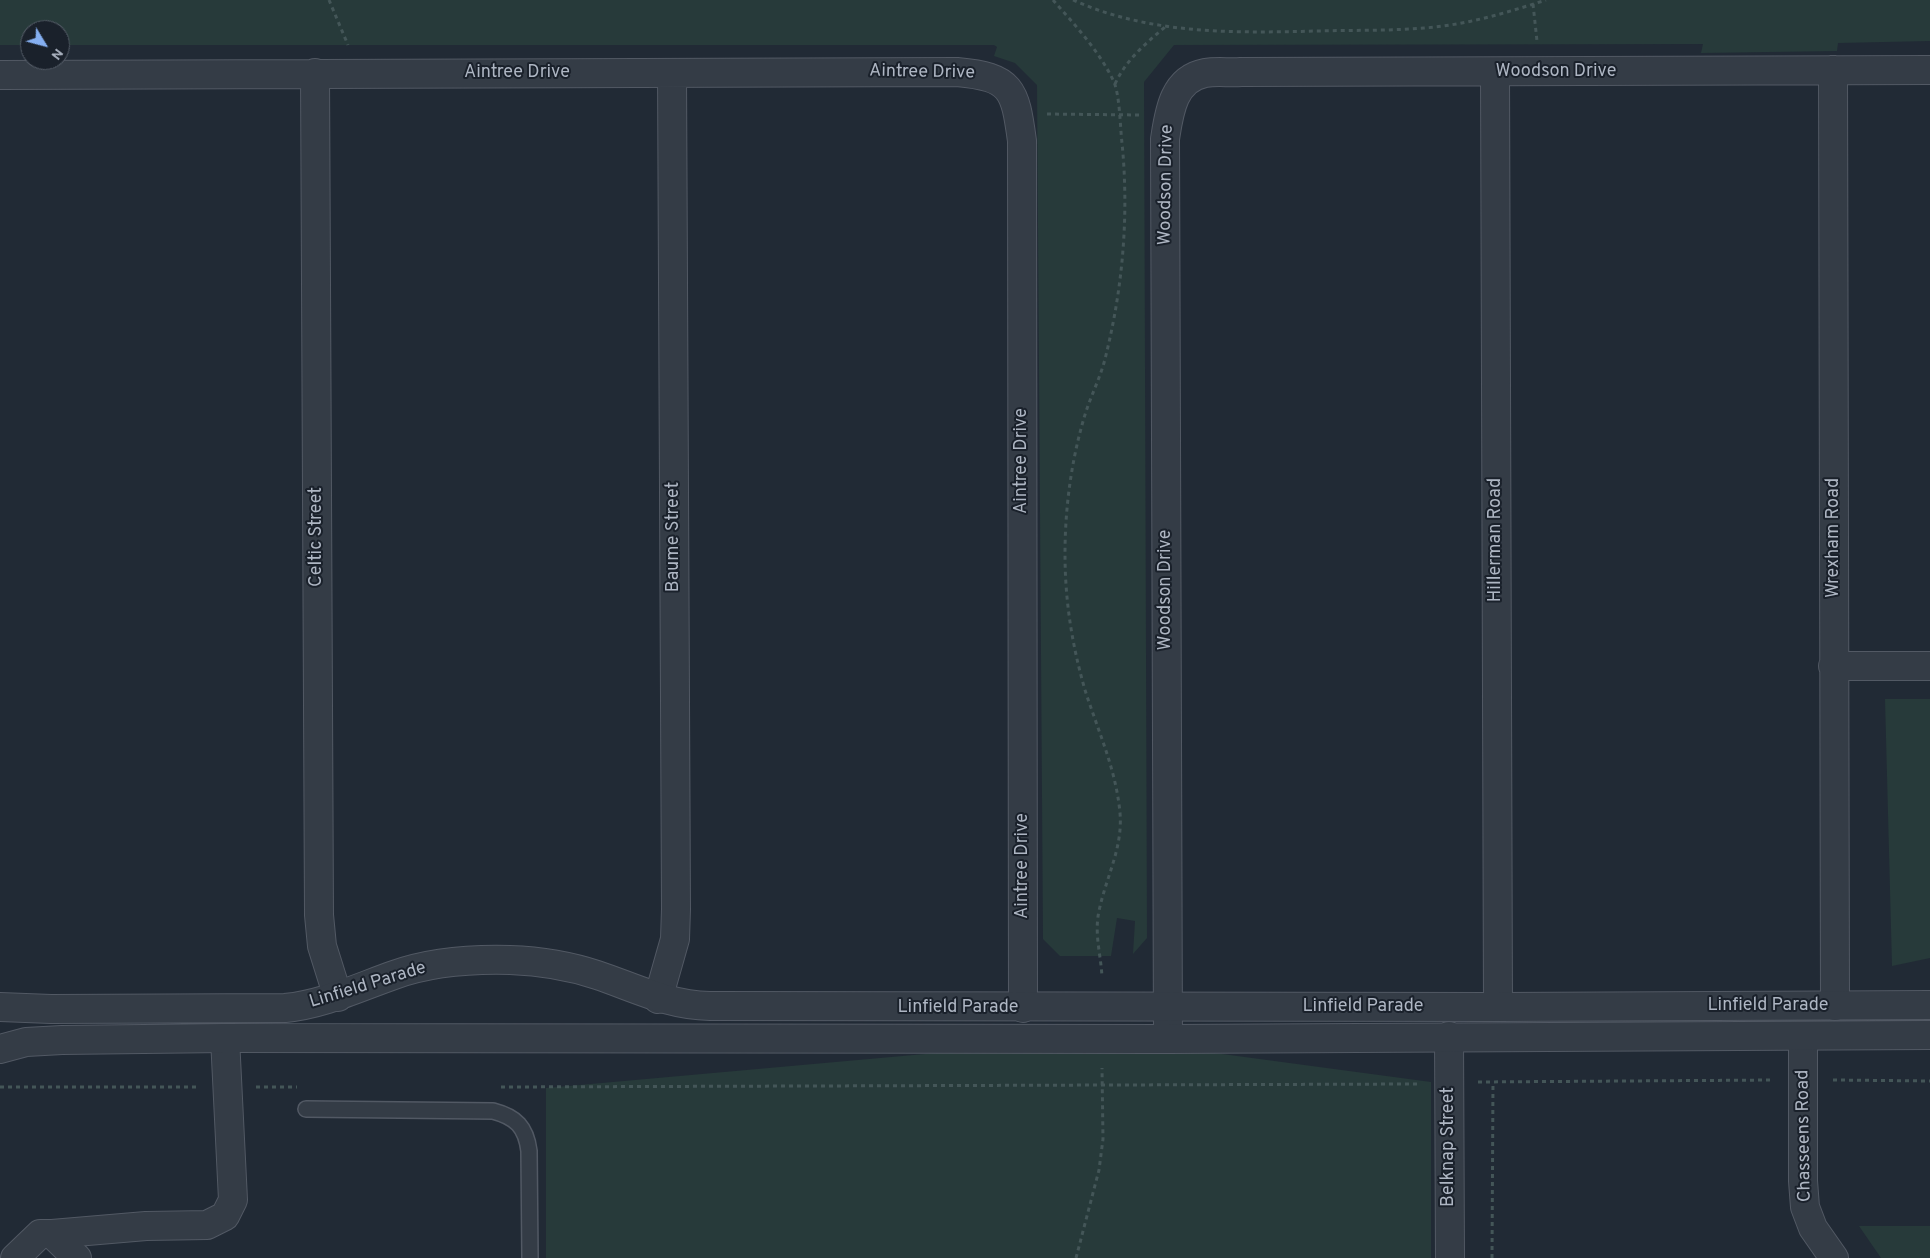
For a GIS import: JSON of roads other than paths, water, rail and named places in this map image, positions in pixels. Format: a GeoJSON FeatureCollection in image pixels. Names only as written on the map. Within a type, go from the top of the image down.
{"type":"FeatureCollection","features":[{"type":"Feature","properties":{"kind":"street","name":"Wrexham Road"},"geometry":{"type":"LineString","coordinates":[[1833,70],[1835,1006]]}},
{"type":"Feature","properties":{"kind":"street","name":"Woodson Drive"},"geometry":{"type":"LineString","coordinates":[[1168,1038],[1165,139],[1168,113],[1174,97],[1182,86],[1205,73],[1930,70]]}},
{"type":"Feature","properties":{"kind":"street","name":"Aintree Drive"},"geometry":{"type":"LineString","coordinates":[[0,75],[957,72],[993,77],[1007,88],[1015,101],[1022,141],[1023,1008]]}},
{"type":"Feature","properties":{"kind":"street","name":"Hillerman Road"},"geometry":{"type":"LineString","coordinates":[[1494,72],[1498,1008]]}},
{"type":"Feature","properties":{"kind":"street","name":"Celtic Street"},"geometry":{"type":"LineString","coordinates":[[315,73],[318,915],[322,946],[338,997]]}},
{"type":"Feature","properties":{"kind":"street","name":"Baume Street"},"geometry":{"type":"LineString","coordinates":[[658,999],[675,939],[676,910],[672,73]]}},
{"type":"Feature","properties":{"kind":"street"},"geometry":{"type":"LineString","coordinates":[[1834,666],[1930,666]]}},
{"type":"Feature","properties":{"kind":"street","name":"Linfield Parade"},"geometry":{"type":"LineString","coordinates":[[0,1007],[51,1009],[276,1008],[304,1006],[338,997],[395,975],[425,967],[464,962],[511,960],[575,969],[658,999],[718,1007],[1023,1008],[1167,1006],[1498,1008],[1930,1005]]}},
{"type":"Feature","properties":{"kind":"street","name":"Linfield Parade"},"geometry":{"type":"LineString","coordinates":[[0,1048],[26,1042],[62,1040],[225,1038],[1168,1038],[1930,1035]]}},
{"type":"Feature","properties":{"kind":"street","name":"Belknap Street"},"geometry":{"type":"LineString","coordinates":[[1449,1036],[1450,1258]]}},
{"type":"Feature","properties":{"kind":"street","name":"Chasseens Road"},"geometry":{"type":"LineString","coordinates":[[1803,1036],[1803,1181],[1805,1207],[1814,1228],[1834,1258]]}},
{"type":"Feature","properties":{"kind":"street"},"geometry":{"type":"LineString","coordinates":[[15,1258],[40,1234],[146,1226],[207,1225],[225,1216],[233,1200],[225,1038]]}},
{"type":"Feature","properties":{"kind":"street"},"geometry":{"type":"LineString","coordinates":[[52,1234],[77,1258]]}},
{"type":"Feature","properties":{"kind":"lane"},"geometry":{"type":"LineString","coordinates":[[306,1109],[484,1110],[506,1114],[515,1119],[527,1136],[529,1151],[530,1258]]}}]}
